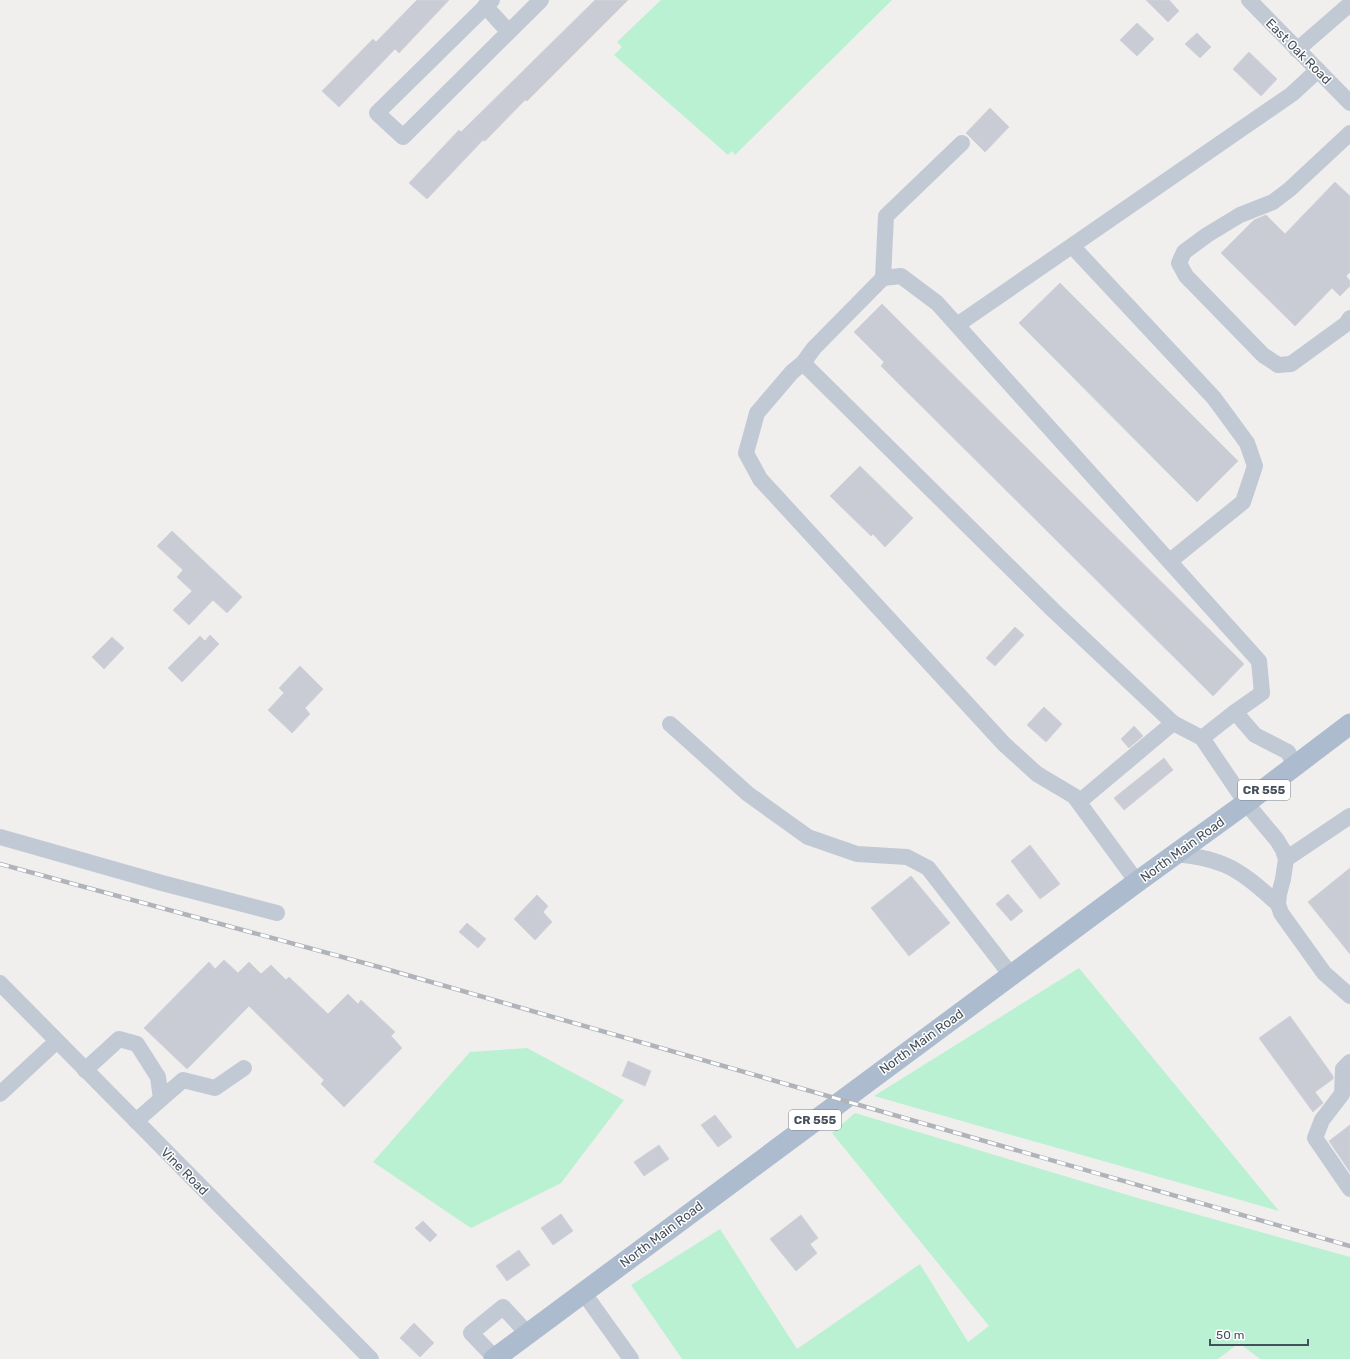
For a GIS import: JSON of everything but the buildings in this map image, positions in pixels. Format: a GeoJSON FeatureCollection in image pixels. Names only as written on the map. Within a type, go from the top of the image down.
{"type":"FeatureCollection","features":[{"type":"Feature","properties":{"kind":"main road","name":"North Main Road"},"geometry":{"type":"LineString","coordinates":[[494,1359],[1011,975],[1246,803],[1350,724]]}},
{"type":"Feature","properties":{"kind":"street"},"geometry":{"type":"LineString","coordinates":[[508,31],[488,3],[377,113],[403,137],[508,31],[541,0]]}},
{"type":"Feature","properties":{"kind":"street","name":"East Oak Road"},"geometry":{"type":"LineString","coordinates":[[1249,0],[1350,103]]}},
{"type":"Feature","properties":{"kind":"street"},"geometry":{"type":"LineString","coordinates":[[1297,50],[1350,4]]}},
{"type":"Feature","properties":{"kind":"street"},"geometry":{"type":"LineString","coordinates":[[957,325],[1292,94],[1318,70]]}},
{"type":"Feature","properties":{"kind":"street"},"geometry":{"type":"LineString","coordinates":[[1347,142],[1272,202],[1240,214],[1207,235],[1184,252],[1179,263],[1186,276],[1263,355],[1278,365],[1291,364],[1346,324],[1350,318]]}},
{"type":"Feature","properties":{"kind":"street"},"geometry":{"type":"LineString","coordinates":[[883,278],[886,216],[962,143]]}},
{"type":"Feature","properties":{"kind":"street"},"geometry":{"type":"LineString","coordinates":[[1072,246],[1214,398],[1247,444],[1255,466],[1243,502],[1170,561]]}},
{"type":"Feature","properties":{"kind":"street"},"geometry":{"type":"LineString","coordinates":[[1137,882],[1074,796],[1037,774],[1004,744],[760,479],[746,453],[757,413],[792,372],[803,363],[814,348],[883,278],[901,276],[937,303],[1259,661],[1262,693],[1202,738]]}},
{"type":"Feature","properties":{"kind":"street"},"geometry":{"type":"LineString","coordinates":[[803,363],[1053,610],[1172,723],[1202,738],[1246,803],[1277,840],[1286,859],[1278,904],[1281,914],[1324,973],[1350,996]]}},
{"type":"Feature","properties":{"kind":"street"},"geometry":{"type":"LineString","coordinates":[[1235,712],[1254,735],[1288,752],[1295,766]]}},
{"type":"Feature","properties":{"kind":"street"},"geometry":{"type":"LineString","coordinates":[[1079,802],[1172,723]]}},
{"type":"Feature","properties":{"kind":"street"},"geometry":{"type":"LineString","coordinates":[[670,724],[748,794],[808,837],[857,854],[907,857],[928,868],[1011,975]]}},
{"type":"Feature","properties":{"kind":"street"},"geometry":{"type":"LineString","coordinates":[[1286,859],[1350,816]]}},
{"type":"Feature","properties":{"kind":"street"},"geometry":{"type":"LineString","coordinates":[[0,837],[148,879],[276,913]]}},
{"type":"Feature","properties":{"kind":"street"},"geometry":{"type":"LineString","coordinates":[[1176,854],[1209,859],[1226,865],[1251,881],[1278,904]]}},
{"type":"Feature","properties":{"kind":"street","name":"Vine Road"},"geometry":{"type":"LineString","coordinates":[[0,983],[371,1359]]}},
{"type":"Feature","properties":{"kind":"street"},"geometry":{"type":"LineString","coordinates":[[85,1070],[119,1039],[137,1044],[158,1077],[161,1099]]}},
{"type":"Feature","properties":{"kind":"street"},"geometry":{"type":"LineString","coordinates":[[0,1094],[57,1041]]}},
{"type":"Feature","properties":{"kind":"street"},"geometry":{"type":"LineString","coordinates":[[1350,1062],[1343,1069],[1342,1094],[1322,1120],[1315,1138],[1350,1189]]}},
{"type":"Feature","properties":{"kind":"street"},"geometry":{"type":"LineString","coordinates":[[136,1121],[183,1080],[215,1088],[244,1068]]}},
{"type":"Feature","properties":{"kind":"street"},"geometry":{"type":"LineString","coordinates":[[583,1292],[631,1359]]}},
{"type":"Feature","properties":{"kind":"street"},"geometry":{"type":"LineString","coordinates":[[494,1359],[471,1333],[503,1307],[528,1334]]}},
{"type":"Feature","properties":{"kind":"green space"},"geometry":{"type":"Polygon","coordinates":[[[661,0],[892,0],[735,155],[732,151],[728,155],[614,55],[622,47],[617,42],[661,0]]]}},
{"type":"Feature","properties":{"kind":"green space"},"geometry":{"type":"Polygon","coordinates":[[[1079,968],[1279,1211],[874,1096],[1079,968]]]}},
{"type":"Feature","properties":{"kind":"green space"},"geometry":{"type":"Polygon","coordinates":[[[527,1048],[624,1100],[561,1183],[471,1228],[373,1162],[470,1052],[527,1048]]]}},
{"type":"Feature","properties":{"kind":"green space"},"geometry":{"type":"Polygon","coordinates":[[[855,1113],[1141,1199],[1350,1257],[1350,1359],[1260,1359],[1239,1343],[1218,1359],[682,1359],[631,1285],[720,1229],[797,1349],[920,1264],[968,1342],[989,1326],[832,1133],[855,1113]]]}},
{"type":"Feature","properties":{"kind":"railway"},"geometry":{"type":"LineString","coordinates":[[0,864],[379,967],[1350,1246]]}}]}
